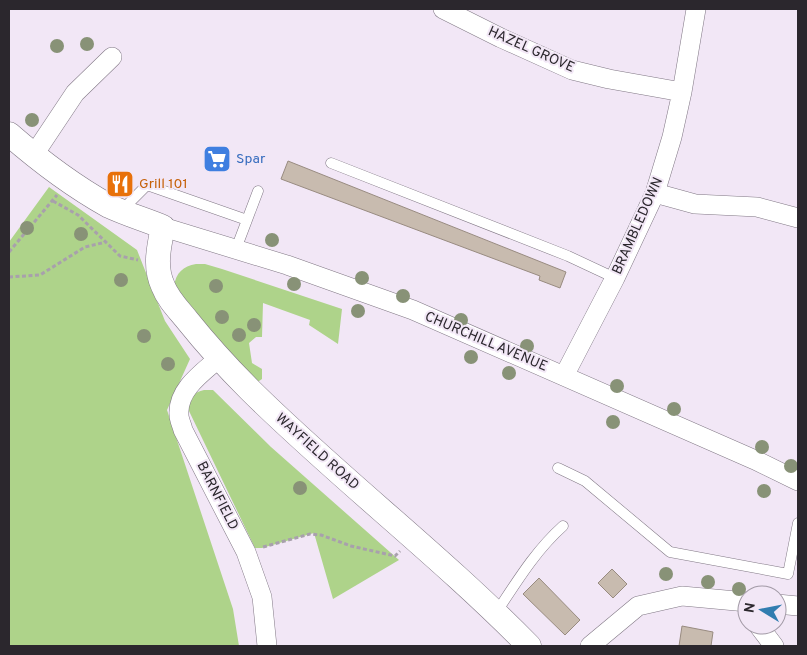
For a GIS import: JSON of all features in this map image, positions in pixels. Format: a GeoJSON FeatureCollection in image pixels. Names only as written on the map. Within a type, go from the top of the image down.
{"type":"FeatureCollection","features":[{"type":"Feature","properties":{"kind":"street","name":"HAZEL GROVE"},"geometry":{"type":"LineString","coordinates":[[443,9],[572,70],[609,79],[682,92]]}},
{"type":"Feature","properties":{"kind":"street","name":"BRAMBLEDOWN"},"geometry":{"type":"LineString","coordinates":[[564,376],[615,278],[655,193],[672,137],[682,92],[696,9]]}},
{"type":"Feature","properties":{"kind":"street"},"geometry":{"type":"LineString","coordinates":[[33,156],[75,94],[112,57]]}},
{"type":"Feature","properties":{"kind":"street"},"geometry":{"type":"LineString","coordinates":[[9,134],[33,156],[66,180],[110,206],[163,227]]}},
{"type":"Feature","properties":{"kind":"street"},"geometry":{"type":"LineString","coordinates":[[655,193],[695,204],[757,207],[798,218]]}},
{"type":"Feature","properties":{"kind":"street","name":"CHURCHILL AVENUE"},"geometry":{"type":"LineString","coordinates":[[163,227],[236,249],[413,310],[755,460],[798,481]]}},
{"type":"Feature","properties":{"kind":"street","name":"WAYFIELD ROAD"},"geometry":{"type":"LineString","coordinates":[[163,227],[158,266],[162,285],[169,298],[218,359],[282,422],[413,537],[529,646]]}},
{"type":"Feature","properties":{"kind":"street","name":"BARNFIELD"},"geometry":{"type":"LineString","coordinates":[[218,359],[189,386],[182,398],[179,413],[183,430],[246,552],[262,597],[267,646]]}},
{"type":"Feature","properties":{"kind":"street"},"geometry":{"type":"LineString","coordinates":[[590,646],[638,606],[682,596],[737,601]]}},
{"type":"Feature","properties":{"kind":"street"},"geometry":{"type":"LineString","coordinates":[[766,635],[774,646]]}},
{"type":"Feature","properties":{"kind":"lane"},"geometry":{"type":"LineString","coordinates":[[331,163],[568,256],[615,278]]}},
{"type":"Feature","properties":{"kind":"lane"},"geometry":{"type":"LineString","coordinates":[[121,211],[148,185],[247,220]]}},
{"type":"Feature","properties":{"kind":"lane"},"geometry":{"type":"LineString","coordinates":[[236,249],[258,191]]}},
{"type":"Feature","properties":{"kind":"lane"},"geometry":{"type":"LineString","coordinates":[[558,468],[585,481],[670,552],[788,574],[798,523]]}},
{"type":"Feature","properties":{"kind":"lane"},"geometry":{"type":"LineString","coordinates":[[496,614],[541,548],[563,526]]}},
{"type":"Feature","properties":{"kind":"path"},"geometry":{"type":"LineString","coordinates":[[9,252],[53,201],[66,180]]}},
{"type":"Feature","properties":{"kind":"path"},"geometry":{"type":"LineString","coordinates":[[53,201],[78,215],[120,256],[158,266]]}},
{"type":"Feature","properties":{"kind":"path"},"geometry":{"type":"LineString","coordinates":[[9,277],[40,275],[85,247],[106,242]]}},
{"type":"Feature","properties":{"kind":"path"},"geometry":{"type":"LineString","coordinates":[[246,552],[310,534],[322,535],[352,546],[395,556],[413,537]]}},
{"type":"Feature","properties":{"kind":"green space"},"geometry":{"type":"Polygon","coordinates":[[[49,187],[137,250],[165,321],[190,359],[167,410],[233,609],[239,646],[9,646],[9,242],[49,187]]]}},
{"type":"Feature","properties":{"kind":"green space"},"geometry":{"type":"Polygon","coordinates":[[[205,264],[222,269],[342,309],[338,344],[309,325],[310,320],[263,303],[262,337],[256,337],[249,343],[252,363],[262,369],[262,379],[252,386],[174,286],[176,277],[181,271],[187,266],[205,264]]]}},
{"type":"Feature","properties":{"kind":"green space"},"geometry":{"type":"Polygon","coordinates":[[[204,390],[213,390],[271,447],[399,560],[333,599],[314,533],[262,548],[255,548],[189,411],[189,403],[192,397],[204,390]]]}},
{"type":"Feature","properties":{"kind":"building"},"geometry":{"type":"Polygon","coordinates":[[[288,161],[566,272],[560,288],[539,280],[540,276],[281,179],[288,161]]]}},
{"type":"Feature","properties":{"kind":"building"},"geometry":{"type":"Polygon","coordinates":[[[612,569],[627,584],[613,598],[598,583],[612,569]]]}},
{"type":"Feature","properties":{"kind":"building"},"geometry":{"type":"Polygon","coordinates":[[[539,578],[580,620],[565,635],[523,594],[539,578]]]}},
{"type":"Feature","properties":{"kind":"building"},"geometry":{"type":"Polygon","coordinates":[[[682,626],[713,632],[711,646],[679,646],[682,626]]]}},
{"type":"Feature","properties":{"kind":"place","name":"Spar"},"geometry":{"type":"Point","coordinates":[217,159]}},
{"type":"Feature","properties":{"kind":"place","name":"Grill 101"},"geometry":{"type":"Point","coordinates":[120,184]}}]}
